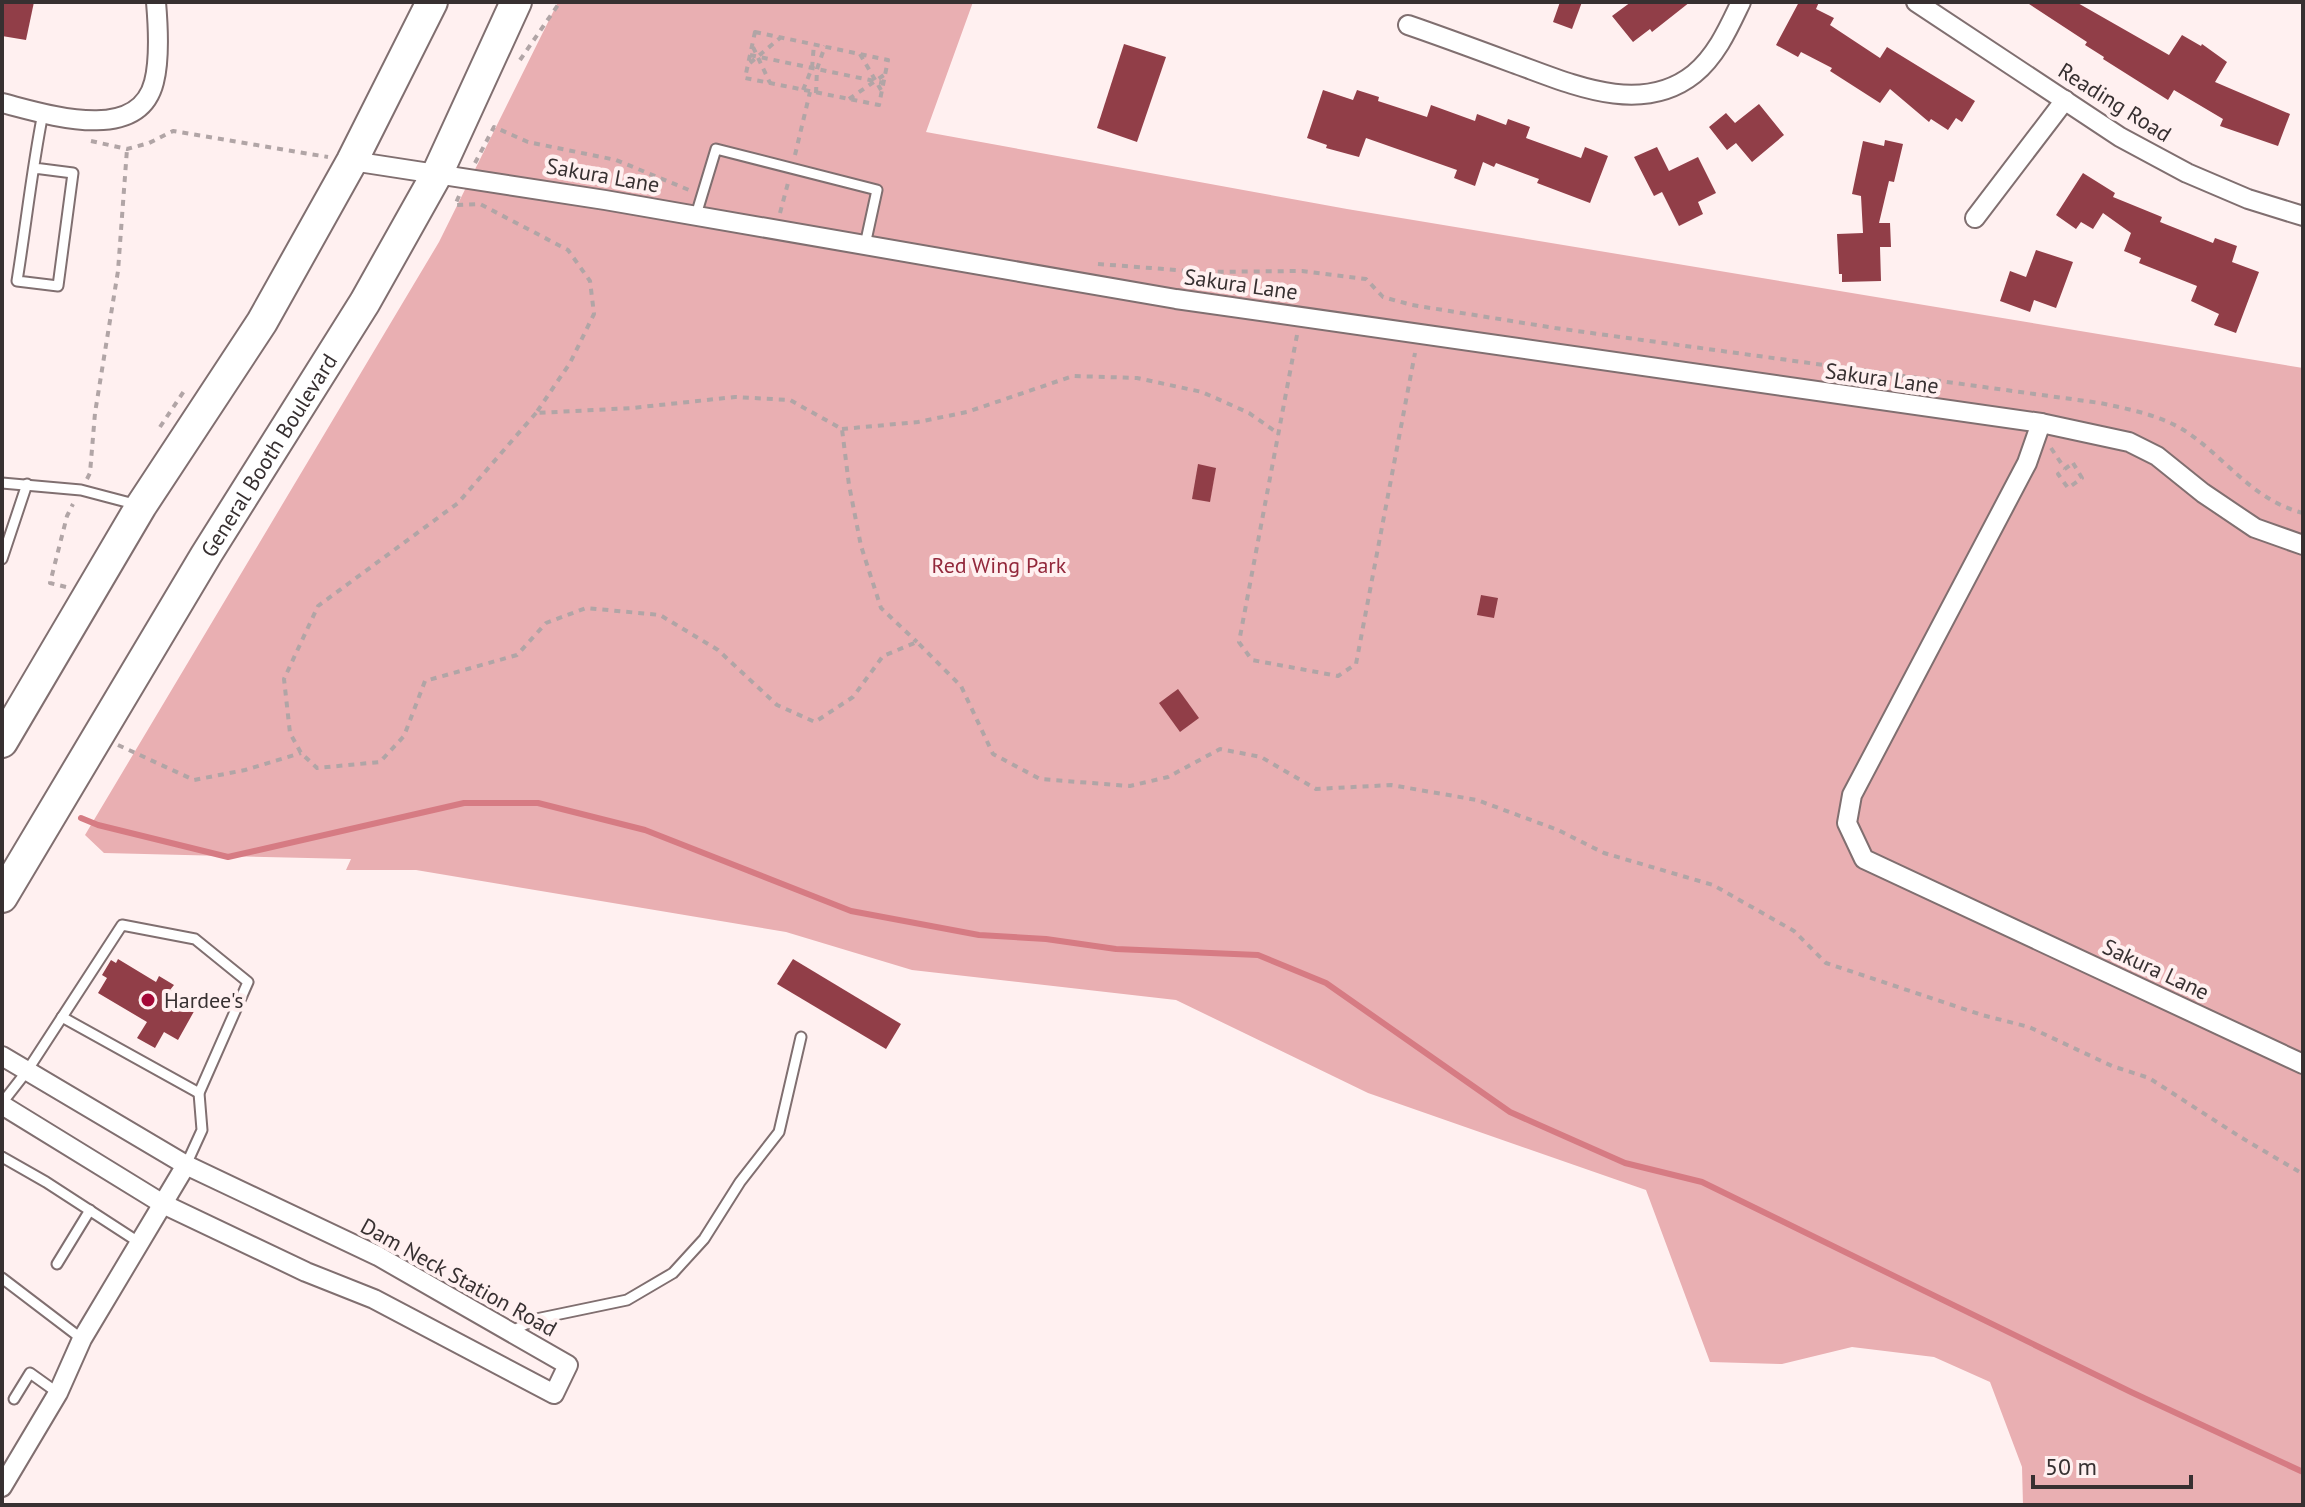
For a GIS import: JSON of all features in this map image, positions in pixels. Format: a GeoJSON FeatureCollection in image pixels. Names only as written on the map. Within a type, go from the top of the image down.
{"type":"FeatureCollection","features":[{"type":"Feature","properties":{"kind":"highway"},"geometry":{"type":"LineString","coordinates":[[2,742],[141,506],[262,322],[352,161],[432,2]]}},
{"type":"Feature","properties":{"kind":"highway","name":"General Booth Boulevard"},"geometry":{"type":"LineString","coordinates":[[2,897],[206,555],[345,336],[453,175],[516,2]]}},
{"type":"Feature","properties":{"kind":"street"},"geometry":{"type":"LineString","coordinates":[[2,103],[104,122],[126,117],[143,106],[154,82],[156,2]]}},
{"type":"Feature","properties":{"kind":"street"},"geometry":{"type":"LineString","coordinates":[[1408,25],[1592,91],[1625,95],[1659,92],[1694,74],[1722,41],[1741,2]]}},
{"type":"Feature","properties":{"kind":"street","name":"Reading Road"},"geometry":{"type":"LineString","coordinates":[[1916,2],[2120,137],[2187,173],[2248,199],[2303,216]]}},
{"type":"Feature","properties":{"kind":"street"},"geometry":{"type":"LineString","coordinates":[[1975,218],[2065,100]]}},
{"type":"Feature","properties":{"kind":"street","name":"Sakura Lane"},"geometry":{"type":"LineString","coordinates":[[352,161],[696,215],[1176,299],[2041,423],[2129,442],[2157,456],[2203,493],[2255,528],[2303,545]]}},
{"type":"Feature","properties":{"kind":"street","name":"Sakura Lane"},"geometry":{"type":"LineString","coordinates":[[2041,423],[2027,463],[1852,795],[1847,823],[1864,859],[2303,1064]]}},
{"type":"Feature","properties":{"kind":"street","name":"Dam Neck Station Road"},"geometry":{"type":"LineString","coordinates":[[2,1056],[186,1165],[378,1256],[568,1365],[554,1394],[374,1299],[306,1272],[163,1204],[2,1104]]}},
{"type":"Feature","properties":{"kind":"street"},"geometry":{"type":"LineString","coordinates":[[2,1487],[58,1393],[82,1339],[186,1165]]}},
{"type":"Feature","properties":{"kind":"lane"},"geometry":{"type":"LineString","coordinates":[[34,168],[73,173],[58,286],[17,281],[34,168],[43,113]]}},
{"type":"Feature","properties":{"kind":"lane"},"geometry":{"type":"LineString","coordinates":[[696,215],[716,149],[877,190],[865,245]]}},
{"type":"Feature","properties":{"kind":"lane"},"geometry":{"type":"LineString","coordinates":[[2,483],[81,490],[141,506]]}},
{"type":"Feature","properties":{"kind":"lane"},"geometry":{"type":"LineString","coordinates":[[2,559],[27,484]]}},
{"type":"Feature","properties":{"kind":"lane"},"geometry":{"type":"LineString","coordinates":[[2,1104],[122,925],[195,939],[248,982],[199,1093],[202,1130],[186,1165]]}},
{"type":"Feature","properties":{"kind":"lane"},"geometry":{"type":"LineString","coordinates":[[62,1017],[199,1093]]}},
{"type":"Feature","properties":{"kind":"lane"},"geometry":{"type":"LineString","coordinates":[[510,1332],[536,1319],[627,1300],[673,1273],[704,1239],[740,1182],[779,1132],[801,1037]]}},
{"type":"Feature","properties":{"kind":"lane"},"geometry":{"type":"LineString","coordinates":[[2,1157],[140,1243]]}},
{"type":"Feature","properties":{"kind":"lane"},"geometry":{"type":"LineString","coordinates":[[57,1264],[90,1210]]}},
{"type":"Feature","properties":{"kind":"lane"},"geometry":{"type":"LineString","coordinates":[[2,1278],[82,1339]]}},
{"type":"Feature","properties":{"kind":"lane"},"geometry":{"type":"LineString","coordinates":[[14,1399],[30,1373],[58,1393]]}},
{"type":"Feature","properties":{"kind":"path"},"geometry":{"type":"LineString","coordinates":[[516,65],[560,2]]}},
{"type":"Feature","properties":{"kind":"path"},"geometry":{"type":"LineString","coordinates":[[755,32],[781,37],[888,60],[879,105],[745,78],[755,32]]}},
{"type":"Feature","properties":{"kind":"path"},"geometry":{"type":"LineString","coordinates":[[748,64],[781,37]]}},
{"type":"Feature","properties":{"kind":"path"},"geometry":{"type":"LineString","coordinates":[[814,44],[816,93]]}},
{"type":"Feature","properties":{"kind":"path"},"geometry":{"type":"LineString","coordinates":[[752,45],[770,83]]}},
{"type":"Feature","properties":{"kind":"path"},"geometry":{"type":"LineString","coordinates":[[803,90],[825,46]]}},
{"type":"Feature","properties":{"kind":"path"},"geometry":{"type":"LineString","coordinates":[[860,54],[882,92]]}},
{"type":"Feature","properties":{"kind":"path"},"geometry":{"type":"LineString","coordinates":[[750,55],[884,83]]}},
{"type":"Feature","properties":{"kind":"path"},"geometry":{"type":"LineString","coordinates":[[849,99],[885,74]]}},
{"type":"Feature","properties":{"kind":"path"},"geometry":{"type":"LineString","coordinates":[[492,114],[494,127],[453,175],[455,205],[480,204],[568,250],[590,281],[594,314],[570,363],[536,413],[458,503],[318,606],[284,679],[290,733],[301,753],[317,768],[380,762],[404,736],[425,681],[517,655],[546,623],[586,608],[660,615],[718,650],[777,705],[815,722],[853,697],[883,656],[917,642]]}},
{"type":"Feature","properties":{"kind":"path"},"geometry":{"type":"LineString","coordinates":[[494,127],[528,142],[616,160],[702,195]]}},
{"type":"Feature","properties":{"kind":"path"},"geometry":{"type":"LineString","coordinates":[[76,583],[67,587],[50,583],[67,516],[90,473],[95,413],[118,271],[127,149],[149,143],[173,131],[330,157],[323,169]]}},
{"type":"Feature","properties":{"kind":"path"},"geometry":{"type":"LineString","coordinates":[[766,212],[779,215]]}},
{"type":"Feature","properties":{"kind":"path"},"geometry":{"type":"LineString","coordinates":[[1096,264],[1203,272],[1302,271],[1366,279],[1383,297],[1412,305],[1555,328],[2100,403],[2148,413],[2183,430],[2245,483],[2293,511],[2303,513]]}},
{"type":"Feature","properties":{"kind":"path"},"geometry":{"type":"LineString","coordinates":[[1301,317],[1239,642],[1252,660],[1338,676],[1356,664],[1418,335]]}},
{"type":"Feature","properties":{"kind":"path"},"geometry":{"type":"LineString","coordinates":[[536,413],[632,408],[735,397],[790,400],[842,429],[918,422],[967,412],[1073,376],[1137,378],[1202,392],[1249,413],[1279,434]]}},
{"type":"Feature","properties":{"kind":"path"},"geometry":{"type":"LineString","coordinates":[[156,434],[194,377]]}},
{"type":"Feature","properties":{"kind":"path"},"geometry":{"type":"LineString","coordinates":[[842,429],[861,546],[881,608],[961,686],[993,754],[1040,779],[1130,786],[1168,777],[1220,749],[1261,757],[1316,789],[1391,785],[1477,800],[1558,830],[1604,853],[1713,885],[1794,931],[1826,963],[1982,1015],[2029,1027],[2112,1066],[2149,1078],[2303,1174]]}},
{"type":"Feature","properties":{"kind":"path"},"geometry":{"type":"LineString","coordinates":[[2073,463],[2082,478],[2068,488],[2058,474],[2073,463]]}},
{"type":"Feature","properties":{"kind":"path"},"geometry":{"type":"LineString","coordinates":[[98,736],[194,780],[245,770],[301,753]]}},
{"type":"Feature","properties":{"kind":"green space","name":"Red Wing Park"},"geometry":{"type":"Polygon","coordinates":[[[558,2],[973,2],[926,132],[1347,209],[2303,368],[2303,1505],[2023,1505],[2022,1467],[1990,1382],[1934,1357],[1852,1347],[1782,1364],[1710,1362],[1646,1190],[1368,1093],[1176,1000],[912,970],[786,932],[416,870],[346,870],[351,859],[104,853],[85,835],[439,242],[558,2]]]}},
{"type":"Feature","properties":{"kind":"building"},"geometry":{"type":"Polygon","coordinates":[[[2,2],[34,2],[26,40],[2,36],[2,2]]]}},
{"type":"Feature","properties":{"kind":"building"},"geometry":{"type":"Polygon","coordinates":[[[1560,2],[1582,2],[1572,29],[1553,22],[1560,2]]]}},
{"type":"Feature","properties":{"kind":"building"},"geometry":{"type":"Polygon","coordinates":[[[1631,2],[1690,2],[1652,32],[1650,29],[1633,42],[1612,16],[1631,2]]]}},
{"type":"Feature","properties":{"kind":"building"},"geometry":{"type":"Polygon","coordinates":[[[1799,2],[1819,2],[1816,9],[1834,18],[1830,25],[1880,58],[1887,47],[1975,101],[1962,122],[1956,118],[1948,130],[1931,119],[1929,122],[1890,89],[1880,103],[1830,71],[1832,68],[1801,52],[1798,57],[1776,45],[1799,2]]]}},
{"type":"Feature","properties":{"kind":"building"},"geometry":{"type":"Polygon","coordinates":[[[2026,2],[2076,2],[2169,55],[2182,35],[2202,44],[2227,62],[2215,82],[2290,114],[2278,146],[2220,126],[2223,119],[2174,90],[2168,100],[2103,59],[2085,45],[2087,42],[2026,2]]]}},
{"type":"Feature","properties":{"kind":"building"},"geometry":{"type":"Polygon","coordinates":[[[1124,44],[1166,57],[1137,142],[1097,128],[1124,44]]]}},
{"type":"Feature","properties":{"kind":"building"},"geometry":{"type":"Polygon","coordinates":[[[1323,90],[1353,100],[1357,90],[1379,97],[1378,101],[1427,117],[1431,105],[1475,121],[1477,114],[1506,125],[1508,119],[1530,127],[1526,138],[1581,158],[1585,147],[1608,156],[1590,203],[1496,163],[1494,167],[1483,162],[1475,186],[1454,178],[1457,170],[1366,138],[1359,157],[1326,148],[1327,145],[1307,138],[1323,90]]]}},
{"type":"Feature","properties":{"kind":"building"},"geometry":{"type":"Polygon","coordinates":[[[1759,104],[1784,135],[1752,162],[1736,143],[1727,150],[1709,127],[1726,113],[1735,123],[1759,104]]]}},
{"type":"Feature","properties":{"kind":"building"},"geometry":{"type":"Polygon","coordinates":[[[1885,140],[1903,144],[1894,182],[1889,181],[1879,223],[1890,223],[1891,247],[1880,247],[1881,281],[1842,282],[1837,234],[1863,233],[1861,196],[1852,194],[1863,141],[1884,146],[1885,140]]]}},
{"type":"Feature","properties":{"kind":"building"},"geometry":{"type":"Polygon","coordinates":[[[1657,147],[1669,171],[1698,157],[1716,193],[1698,202],[1703,214],[1679,226],[1662,192],[1654,196],[1634,157],[1657,147]]]}},
{"type":"Feature","properties":{"kind":"building"},"geometry":{"type":"Polygon","coordinates":[[[2083,173],[2115,193],[2113,197],[2162,217],[2160,222],[2213,243],[2215,238],[2237,246],[2232,262],[2259,272],[2236,333],[2214,325],[2219,314],[2191,301],[2197,286],[2139,263],[2141,258],[2124,251],[2131,233],[2103,213],[2093,229],[2081,222],[2076,229],[2056,215],[2083,173]]]}},
{"type":"Feature","properties":{"kind":"building"},"geometry":{"type":"Polygon","coordinates":[[[2036,250],[2073,262],[2056,308],[2034,300],[2030,312],[2000,301],[2010,271],[2026,277],[2036,250]]]}},
{"type":"Feature","properties":{"kind":"building"},"geometry":{"type":"Polygon","coordinates":[[[1198,464],[1216,468],[1210,502],[1192,499],[1198,464]]]}},
{"type":"Feature","properties":{"kind":"building"},"geometry":{"type":"Polygon","coordinates":[[[1481,595],[1498,598],[1494,618],[1477,615],[1481,595]]]}},
{"type":"Feature","properties":{"kind":"building"},"geometry":{"type":"Polygon","coordinates":[[[1178,689],[1199,718],[1180,732],[1159,703],[1178,689]]]}},
{"type":"Feature","properties":{"kind":"building","name":"Hardee's"},"geometry":{"type":"Polygon","coordinates":[[[118,959],[156,982],[159,976],[174,985],[170,990],[197,1006],[178,1040],[164,1032],[155,1048],[137,1038],[147,1022],[98,993],[107,978],[102,975],[111,960],[116,963],[118,959]]]}},
{"type":"Feature","properties":{"kind":"building"},"geometry":{"type":"Polygon","coordinates":[[[793,959],[901,1024],[886,1049],[777,984],[793,959]]]}},
{"type":"Feature","properties":{"kind":"waterway"},"geometry":{"type":"LineString","coordinates":[[81,818],[98,825],[228,857],[464,803],[538,803],[645,830],[851,911],[979,935],[1046,939],[1116,949],[1258,955],[1326,983],[1510,1112],[1625,1163],[1702,1182],[2131,1392],[2303,1472]]}},
{"type":"Feature","properties":{"kind":"place","name":"Hardee's"},"geometry":{"type":"Point","coordinates":[148,1000]}}]}
